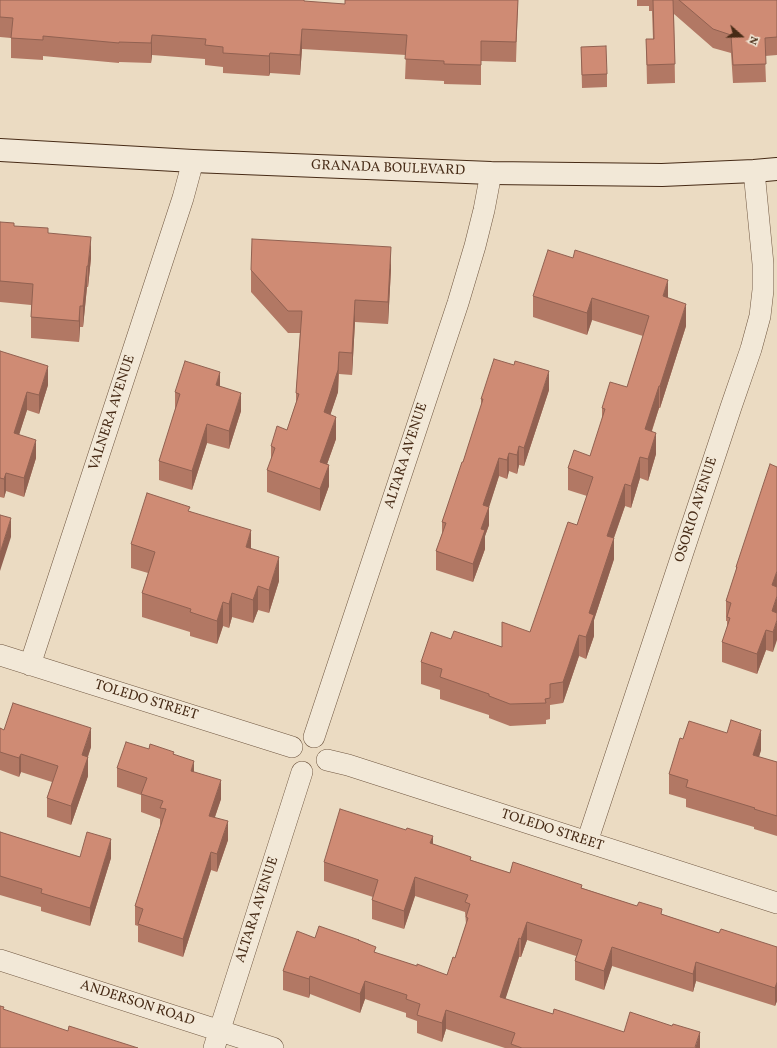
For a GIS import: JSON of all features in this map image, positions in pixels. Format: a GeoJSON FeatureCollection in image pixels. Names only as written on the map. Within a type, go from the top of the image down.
{"type":"FeatureCollection","features":[{"type":"Feature","properties":{"kind":"street","name":"GRANADA BOULEVARD"},"geometry":{"type":"LineString","coordinates":[[0,150],[193,161],[491,173],[662,175],[777,169]]}},
{"type":"Feature","properties":{"kind":"street","name":"VALNERA AVENUE"},"geometry":{"type":"LineString","coordinates":[[30,665],[183,198],[193,161]]}},
{"type":"Feature","properties":{"kind":"street","name":"OSORIO AVENUE"},"geometry":{"type":"LineString","coordinates":[[587,842],[751,349],[760,316],[763,290],[763,264],[754,171]]}},
{"type":"Feature","properties":{"kind":"street","name":"ALTARA AVENUE"},"geometry":{"type":"LineString","coordinates":[[314,737],[458,303],[475,246],[491,173]]}},
{"type":"Feature","properties":{"kind":"street","name":"TOLEDO STREET"},"geometry":{"type":"LineString","coordinates":[[0,655],[292,747]]}},
{"type":"Feature","properties":{"kind":"street"},"geometry":{"type":"LineString","coordinates":[[304,737],[314,737],[324,743],[328,754],[324,766],[320,770],[308,774],[302,772],[294,766],[291,757],[292,747],[295,742],[304,737]]}},
{"type":"Feature","properties":{"kind":"street","name":"TOLEDO STREET"},"geometry":{"type":"LineString","coordinates":[[327,760],[777,903]]}},
{"type":"Feature","properties":{"kind":"street","name":"ALTARA AVENUE"},"geometry":{"type":"LineString","coordinates":[[217,1039],[302,772]]}},
{"type":"Feature","properties":{"kind":"street","name":"ANDERSON ROAD"},"geometry":{"type":"LineString","coordinates":[[0,960],[217,1039],[273,1048]]}},
{"type":"Feature","properties":{"kind":"building"},"geometry":{"type":"Polygon","coordinates":[[[0,0],[304,0],[345,4],[345,0],[518,0],[516,42],[481,41],[481,65],[444,64],[444,61],[405,59],[407,35],[302,29],[300,55],[270,53],[269,56],[223,53],[223,47],[205,45],[206,39],[152,35],[151,43],[119,43],[43,36],[43,40],[11,38],[13,18],[0,17],[0,0]]]}},
{"type":"Feature","properties":{"kind":"building"},"geometry":{"type":"Polygon","coordinates":[[[653,0],[673,0],[675,64],[647,65],[646,39],[654,39],[653,0]]]}},
{"type":"Feature","properties":{"kind":"building"},"geometry":{"type":"Polygon","coordinates":[[[679,0],[777,0],[777,37],[765,38],[766,64],[733,65],[731,35],[713,29],[679,0]]]}},
{"type":"Feature","properties":{"kind":"building"},"geometry":{"type":"Polygon","coordinates":[[[606,46],[607,74],[582,75],[581,47],[606,46]]]}},
{"type":"Feature","properties":{"kind":"building"},"geometry":{"type":"Polygon","coordinates":[[[0,222],[14,223],[14,226],[48,228],[48,233],[91,237],[83,306],[80,306],[79,321],[31,317],[33,284],[0,281],[0,222]]]}},
{"type":"Feature","properties":{"kind":"building"},"geometry":{"type":"Polygon","coordinates":[[[252,239],[391,247],[388,302],[355,300],[352,353],[339,352],[338,370],[324,412],[336,417],[320,462],[329,465],[320,489],[267,470],[275,448],[271,446],[277,426],[287,430],[299,394],[296,393],[302,311],[288,311],[251,270],[252,239]]]}},
{"type":"Feature","properties":{"kind":"building"},"geometry":{"type":"Polygon","coordinates":[[[548,250],[573,258],[575,250],[668,280],[663,296],[686,304],[645,429],[656,433],[648,459],[640,457],[631,486],[625,484],[607,536],[614,538],[589,613],[594,615],[586,637],[579,635],[563,682],[550,684],[550,698],[545,699],[546,703],[510,704],[489,696],[489,694],[440,677],[442,669],[421,662],[431,632],[451,639],[454,631],[502,647],[502,622],[530,632],[568,522],[577,525],[593,477],[568,468],[574,450],[590,456],[605,409],[602,408],[610,382],[627,387],[649,316],[592,298],[587,313],[533,296],[548,250]]]}},
{"type":"Feature","properties":{"kind":"building"},"geometry":{"type":"Polygon","coordinates":[[[0,351],[48,366],[39,395],[27,392],[14,433],[36,440],[24,478],[6,473],[4,479],[0,478],[0,351]]]}},
{"type":"Feature","properties":{"kind":"building"},"geometry":{"type":"Polygon","coordinates":[[[494,359],[514,365],[515,361],[549,371],[524,448],[519,446],[517,455],[509,453],[507,460],[499,458],[483,505],[489,507],[481,529],[485,530],[473,564],[436,551],[446,523],[442,522],[463,462],[494,359]]]}},
{"type":"Feature","properties":{"kind":"building"},"geometry":{"type":"Polygon","coordinates":[[[185,361],[220,372],[216,385],[241,393],[229,431],[207,424],[192,471],[159,461],[180,394],[175,392],[185,361]]]}},
{"type":"Feature","properties":{"kind":"building"},"geometry":{"type":"Polygon","coordinates":[[[770,464],[777,467],[777,571],[772,585],[777,587],[777,596],[772,611],[777,613],[777,620],[773,632],[766,630],[757,654],[722,642],[730,618],[727,617],[731,603],[726,601],[770,464]]]}},
{"type":"Feature","properties":{"kind":"building"},"geometry":{"type":"Polygon","coordinates":[[[147,493],[190,507],[188,511],[251,530],[246,547],[279,557],[269,590],[258,586],[253,600],[232,593],[229,604],[223,602],[217,621],[190,612],[191,609],[142,593],[155,552],[131,544],[147,493]]]}},
{"type":"Feature","properties":{"kind":"building"},"geometry":{"type":"Polygon","coordinates":[[[0,515],[11,518],[0,553],[0,515]]]}},
{"type":"Feature","properties":{"kind":"building"},"geometry":{"type":"Polygon","coordinates":[[[13,703],[91,728],[82,755],[88,757],[71,806],[47,798],[58,766],[21,754],[19,758],[0,752],[0,728],[4,730],[13,703]]]}},
{"type":"Feature","properties":{"kind":"building"},"geometry":{"type":"Polygon","coordinates":[[[731,720],[761,730],[753,755],[777,762],[777,816],[686,787],[688,780],[669,774],[680,738],[683,739],[689,721],[727,733],[731,720]]]}},
{"type":"Feature","properties":{"kind":"building"},"geometry":{"type":"Polygon","coordinates":[[[126,742],[149,749],[150,744],[174,752],[173,754],[194,761],[191,771],[221,780],[209,816],[228,821],[217,854],[211,852],[183,939],[138,924],[143,909],[135,906],[166,809],[160,808],[163,801],[141,794],[147,778],[117,768],[126,742]]]}},
{"type":"Feature","properties":{"kind":"building"},"geometry":{"type":"Polygon","coordinates":[[[340,809],[406,830],[407,828],[433,836],[430,843],[471,857],[470,860],[510,873],[513,862],[582,885],[581,888],[637,906],[639,902],[662,909],[661,914],[719,933],[721,929],[777,947],[777,982],[775,988],[696,962],[693,974],[612,947],[604,971],[575,961],[582,940],[527,922],[521,939],[519,938],[500,997],[553,1014],[554,1009],[624,1032],[630,1012],[672,1026],[673,1024],[700,1032],[695,1047],[698,1048],[522,1048],[511,1044],[515,1033],[446,1010],[442,1023],[417,1015],[420,1004],[406,999],[407,995],[365,981],[360,994],[310,976],[309,979],[283,971],[297,931],[315,938],[319,926],[376,947],[374,952],[417,966],[417,964],[447,975],[453,957],[455,958],[468,918],[466,917],[470,904],[465,902],[468,895],[415,877],[404,911],[372,900],[378,880],[324,862],[340,809]]]}},
{"type":"Feature","properties":{"kind":"building"},"geometry":{"type":"Polygon","coordinates":[[[0,832],[80,857],[87,832],[111,839],[90,908],[41,893],[42,889],[0,876],[0,832]]]}},
{"type":"Feature","properties":{"kind":"building"},"geometry":{"type":"Polygon","coordinates":[[[0,1006],[4,1007],[3,1009],[68,1031],[69,1026],[138,1048],[0,1048],[0,1006]]]}}]}
